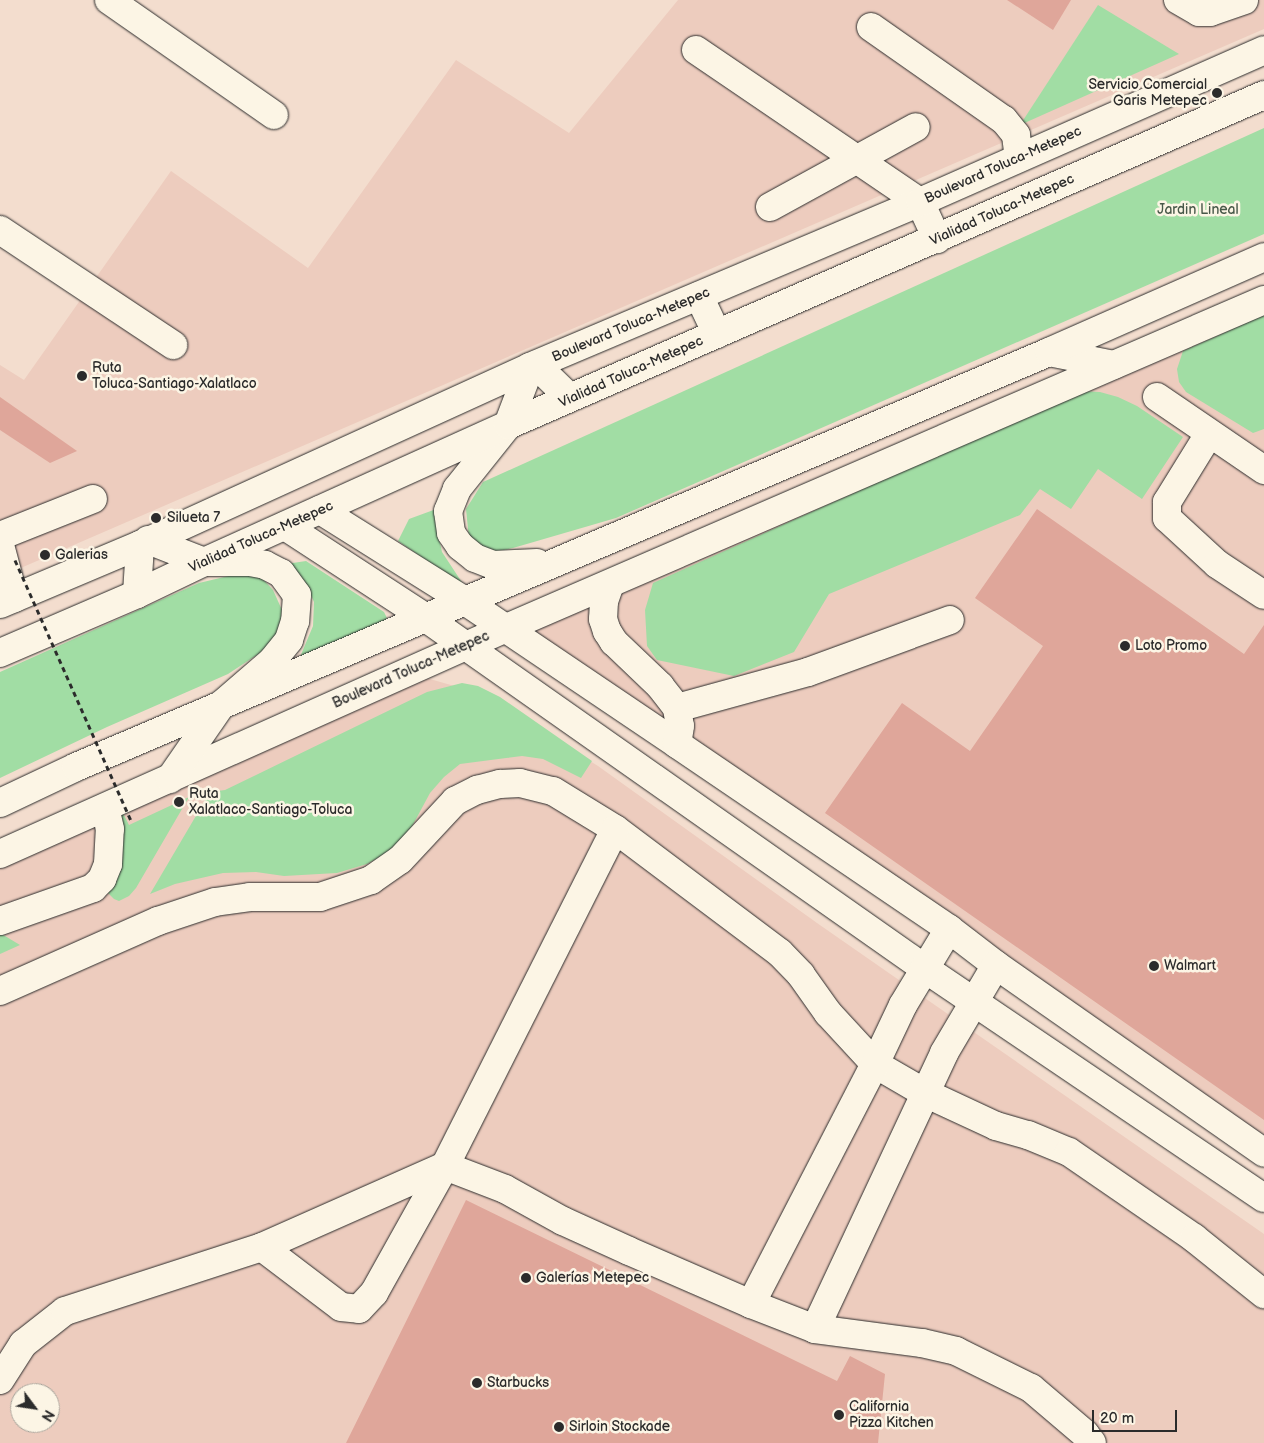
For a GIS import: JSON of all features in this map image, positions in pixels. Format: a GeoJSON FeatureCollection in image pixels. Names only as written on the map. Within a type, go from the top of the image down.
{"type":"FeatureCollection","features":[{"type":"Feature","properties":{"kind":"main road"},"geometry":{"type":"LineString","coordinates":[[109,0],[274,115]]}},
{"type":"Feature","properties":{"kind":"main road"},"geometry":{"type":"LineString","coordinates":[[1178,0],[1199,12],[1210,12],[1244,0]]}},
{"type":"Feature","properties":{"kind":"main road"},"geometry":{"type":"LineString","coordinates":[[871,27],[1004,120],[1016,135],[1019,158]]}},
{"type":"Feature","properties":{"kind":"main road"},"geometry":{"type":"LineString","coordinates":[[696,50],[920,202],[937,239]]}},
{"type":"Feature","properties":{"kind":"main road","name":"Boulevard Toluca-Metepec"},"geometry":{"type":"LineString","coordinates":[[7,601],[144,542],[533,366],[920,202],[1264,50]]}},
{"type":"Feature","properties":{"kind":"main road","name":"Vialidad Toluca-Metepec"},"geometry":{"type":"LineString","coordinates":[[0,653],[137,594],[508,425],[1264,95]]}},
{"type":"Feature","properties":{"kind":"main road"},"geometry":{"type":"LineString","coordinates":[[770,207],[916,127]]}},
{"type":"Feature","properties":{"kind":"main road"},"geometry":{"type":"LineString","coordinates":[[0,230],[173,345]]}},
{"type":"Feature","properties":{"kind":"main road"},"geometry":{"type":"LineString","coordinates":[[0,803],[76,767],[1049,352],[1264,257]]}},
{"type":"Feature","properties":{"kind":"main road"},"geometry":{"type":"LineString","coordinates":[[699,296],[717,334]]}},
{"type":"Feature","properties":{"kind":"main road","name":"Boulevard Toluca-Metepec"},"geometry":{"type":"LineString","coordinates":[[0,854],[504,628],[610,584],[1264,300]]}},
{"type":"Feature","properties":{"kind":"main road"},"geometry":{"type":"LineString","coordinates":[[1049,352],[1114,365]]}},
{"type":"Feature","properties":{"kind":"main road"},"geometry":{"type":"LineString","coordinates":[[554,562],[493,565],[475,558],[460,546],[451,533],[448,511],[457,488],[508,425],[533,366],[570,398]]}},
{"type":"Feature","properties":{"kind":"main road"},"geometry":{"type":"LineString","coordinates":[[1158,397],[1209,434],[1264,470]]}},
{"type":"Feature","properties":{"kind":"main road"},"geometry":{"type":"LineString","coordinates":[[1209,434],[1167,502],[1166,518],[1217,564],[1264,595]]}},
{"type":"Feature","properties":{"kind":"main road"},"geometry":{"type":"LineString","coordinates":[[0,536],[93,499]]}},
{"type":"Feature","properties":{"kind":"main road"},"geometry":{"type":"LineString","coordinates":[[320,510],[465,601],[949,929],[996,965],[1264,1153]]}},
{"type":"Feature","properties":{"kind":"main road"},"geometry":{"type":"LineString","coordinates":[[285,526],[426,618],[924,968],[1264,1198]]}},
{"type":"Feature","properties":{"kind":"main road"},"geometry":{"type":"LineString","coordinates":[[137,594],[144,542],[204,562],[250,562],[265,565],[281,573],[297,595],[295,621],[289,640],[272,662],[221,705],[170,779]]}},
{"type":"Feature","properties":{"kind":"main road"},"geometry":{"type":"LineString","coordinates":[[7,601],[8,552]]}},
{"type":"Feature","properties":{"kind":"main road"},"geometry":{"type":"LineString","coordinates":[[610,584],[604,601],[603,619],[607,631],[614,642],[660,686],[677,708],[680,726],[677,744]]}},
{"type":"Feature","properties":{"kind":"main road"},"geometry":{"type":"LineString","coordinates":[[677,708],[808,672],[950,620]]}},
{"type":"Feature","properties":{"kind":"main road"},"geometry":{"type":"LineString","coordinates":[[76,767],[149,719],[272,662]]}},
{"type":"Feature","properties":{"kind":"main road"},"geometry":{"type":"LineString","coordinates":[[0,991],[158,921],[214,902],[250,897],[320,897],[371,880],[400,860],[455,801],[477,790],[500,784],[520,783],[552,791],[615,829],[780,953],[801,975],[828,1013],[876,1064],[925,1093],[996,1126],[1028,1135],[1069,1152],[1194,1238],[1264,1294]]}},
{"type":"Feature","properties":{"kind":"main road"},"geometry":{"type":"LineString","coordinates":[[0,921],[93,888],[102,879],[108,864],[110,829],[105,808]]}},
{"type":"Feature","properties":{"kind":"main road"},"geometry":{"type":"LineString","coordinates":[[262,1246],[341,1307],[360,1308],[374,1293],[445,1166],[615,829]]}},
{"type":"Feature","properties":{"kind":"main road"},"geometry":{"type":"LineString","coordinates":[[750,1304],[876,1064],[888,1034],[924,968],[949,929]]}},
{"type":"Feature","properties":{"kind":"main road"},"geometry":{"type":"LineString","coordinates":[[815,1329],[944,1053],[996,965]]}},
{"type":"Feature","properties":{"kind":"main road"},"geometry":{"type":"LineString","coordinates":[[0,1380],[24,1344],[65,1311],[262,1246],[445,1166],[506,1189],[563,1221],[750,1304],[815,1329],[922,1343],[956,1350],[1031,1388],[1085,1434],[1092,1443]]}},
{"type":"Feature","properties":{"kind":"path"},"geometry":{"type":"LineString","coordinates":[[8,552],[131,820]]}},
{"type":"Feature","properties":{"kind":"shaded area"},"geometry":{"type":"Polygon","coordinates":[[[678,0],[1264,0],[1264,29],[0,577],[0,365],[24,380],[171,171],[308,268],[456,60],[569,133],[678,0]]]}},
{"type":"Feature","properties":{"kind":"shaded area"},"geometry":{"type":"Polygon","coordinates":[[[1264,304],[1264,1150],[518,631],[1264,304]]]}},
{"type":"Feature","properties":{"kind":"shaded area"},"geometry":{"type":"Polygon","coordinates":[[[423,677],[482,694],[598,766],[817,923],[1264,1234],[1264,1443],[0,1443],[0,862],[423,677]]]}},
{"type":"Feature","properties":{"kind":"green space"},"geometry":{"type":"Polygon","coordinates":[[[1098,5],[1179,54],[1020,125],[1098,5]]]}},
{"type":"Feature","properties":{"kind":"green space","name":"Jardin Lineal"},"geometry":{"type":"Polygon","coordinates":[[[1264,128],[1264,234],[616,518],[513,548],[489,553],[469,539],[466,509],[483,482],[1264,128]]]}},
{"type":"Feature","properties":{"kind":"green space"},"geometry":{"type":"Polygon","coordinates":[[[1264,315],[1264,429],[1253,433],[1186,392],[1179,382],[1177,369],[1183,351],[1264,315]]]}},
{"type":"Feature","properties":{"kind":"green space"},"geometry":{"type":"Polygon","coordinates":[[[1081,391],[1100,392],[1118,397],[1137,406],[1183,437],[1142,499],[1098,469],[1071,509],[1040,489],[1020,515],[829,594],[794,652],[734,676],[657,660],[647,646],[645,610],[653,583],[1081,391]]]}},
{"type":"Feature","properties":{"kind":"green space"},"geometry":{"type":"Polygon","coordinates":[[[439,508],[437,529],[442,552],[465,587],[398,541],[409,519],[439,508]]]}},
{"type":"Feature","properties":{"kind":"green space"},"geometry":{"type":"Polygon","coordinates":[[[306,561],[384,612],[387,618],[383,624],[300,657],[313,626],[314,602],[305,582],[286,564],[306,561]]]}},
{"type":"Feature","properties":{"kind":"green space"},"geometry":{"type":"Polygon","coordinates":[[[241,573],[260,576],[273,590],[282,610],[279,632],[266,649],[228,674],[107,727],[0,778],[0,672],[199,583],[241,573]]]}},
{"type":"Feature","properties":{"kind":"green space"},"geometry":{"type":"Polygon","coordinates":[[[462,683],[478,686],[500,697],[592,761],[581,778],[543,759],[522,756],[460,764],[444,777],[430,793],[409,832],[389,852],[367,864],[337,873],[284,876],[256,872],[223,873],[175,884],[150,894],[210,792],[225,790],[427,692],[462,683]]]}},
{"type":"Feature","properties":{"kind":"green space"},"geometry":{"type":"Polygon","coordinates":[[[189,797],[136,888],[129,896],[119,901],[114,899],[91,876],[117,815],[123,813],[129,825],[189,797]]]}},
{"type":"Feature","properties":{"kind":"green space"},"geometry":{"type":"Polygon","coordinates":[[[0,933],[20,945],[0,954],[0,933]]]}},
{"type":"Feature","properties":{"kind":"building"},"geometry":{"type":"Polygon","coordinates":[[[1007,0],[1071,0],[1053,30],[1007,0]]]}},
{"type":"Feature","properties":{"kind":"building"},"geometry":{"type":"Polygon","coordinates":[[[0,397],[77,451],[50,463],[0,430],[0,397]]]}},
{"type":"Feature","properties":{"kind":"building","name":"Walmart"},"geometry":{"type":"Polygon","coordinates":[[[1037,509],[1244,654],[1264,625],[1264,1120],[825,813],[902,703],[970,751],[1043,646],[975,598],[1037,509]]]}},
{"type":"Feature","properties":{"kind":"building","name":"Galerías Metepec"},"geometry":{"type":"Polygon","coordinates":[[[466,1200],[837,1381],[850,1356],[885,1374],[878,1443],[346,1443],[466,1200]]]}},
{"type":"Feature","properties":{"kind":"place","name":"Servicio Comercial Garis Metepec"},"geometry":{"type":"Point","coordinates":[1217,93]}},
{"type":"Feature","properties":{"kind":"place","name":"Ruta Toluca-Santiago-Xalatlaco"},"geometry":{"type":"Point","coordinates":[82,376]}},
{"type":"Feature","properties":{"kind":"place","name":"Silueta 7"},"geometry":{"type":"Point","coordinates":[156,518]}},
{"type":"Feature","properties":{"kind":"place","name":"Galerias"},"geometry":{"type":"Point","coordinates":[45,555]}},
{"type":"Feature","properties":{"kind":"place","name":"Loto Promo"},"geometry":{"type":"Point","coordinates":[1125,646]}},
{"type":"Feature","properties":{"kind":"place","name":"Ruta Xalatlaco-Santiago-Toluca"},"geometry":{"type":"Point","coordinates":[179,802]}},
{"type":"Feature","properties":{"kind":"place","name":"Walmart"},"geometry":{"type":"Point","coordinates":[1154,966]}},
{"type":"Feature","properties":{"kind":"place","name":"Galerías Metepec"},"geometry":{"type":"Point","coordinates":[526,1278]}},
{"type":"Feature","properties":{"kind":"place","name":"Starbucks"},"geometry":{"type":"Point","coordinates":[477,1383]}},
{"type":"Feature","properties":{"kind":"place","name":"California Pizza Kitchen"},"geometry":{"type":"Point","coordinates":[839,1415]}},
{"type":"Feature","properties":{"kind":"place","name":"Sirloin Stockade"},"geometry":{"type":"Point","coordinates":[559,1427]}}]}
